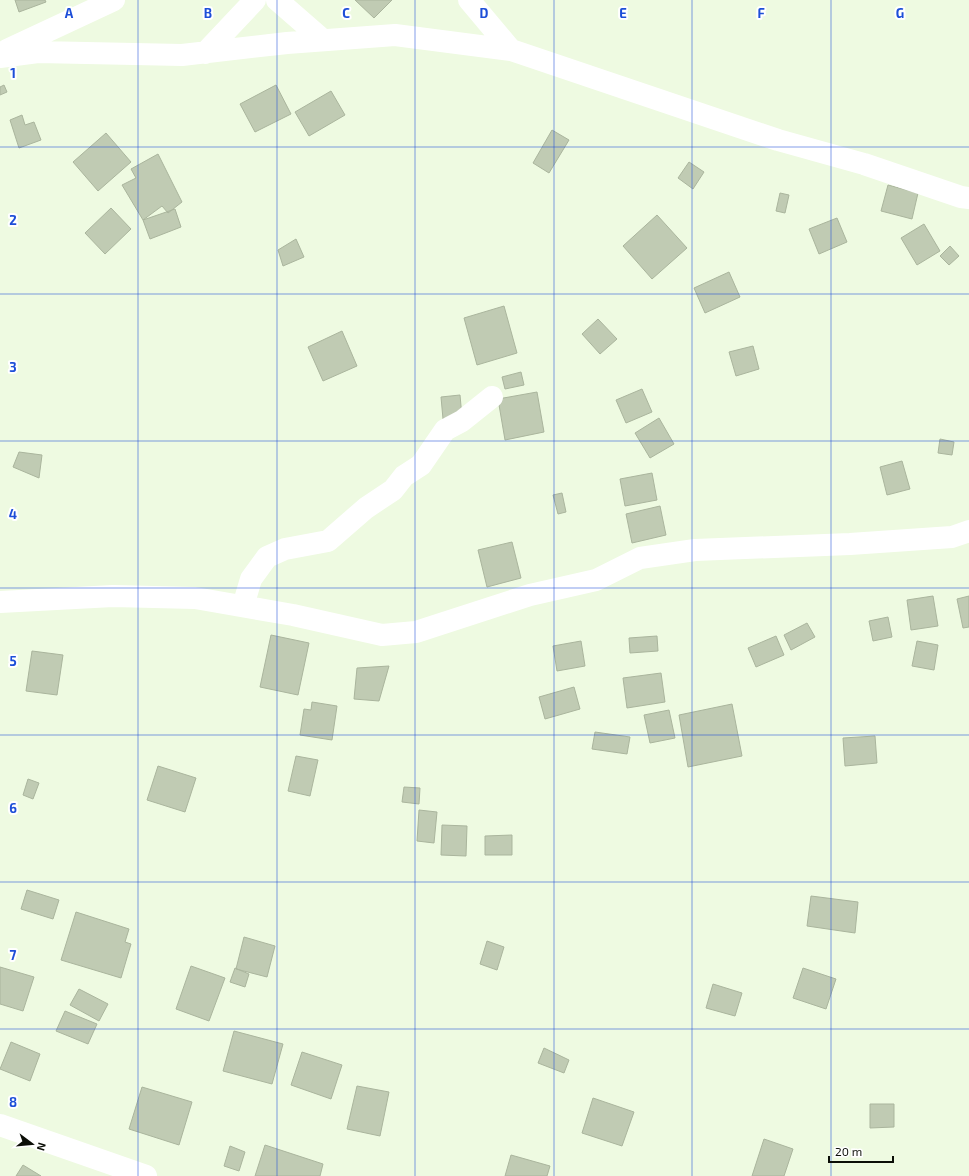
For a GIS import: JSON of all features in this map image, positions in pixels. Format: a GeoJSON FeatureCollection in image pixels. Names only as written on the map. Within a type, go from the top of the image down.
{"type":"FeatureCollection","features":[{"type":"Feature","properties":{"kind":"street"},"geometry":{"type":"LineString","coordinates":[[0,53],[114,0]]}},
{"type":"Feature","properties":{"kind":"street"},"geometry":{"type":"LineString","coordinates":[[204,53],[255,0]]}},
{"type":"Feature","properties":{"kind":"street"},"geometry":{"type":"LineString","coordinates":[[277,0],[323,40]]}},
{"type":"Feature","properties":{"kind":"street"},"geometry":{"type":"LineString","coordinates":[[469,0],[511,50]]}},
{"type":"Feature","properties":{"kind":"street"},"geometry":{"type":"LineString","coordinates":[[0,57],[38,52],[182,55],[395,34],[511,50],[778,140],[864,164],[969,198]]}},
{"type":"Feature","properties":{"kind":"street"},"geometry":{"type":"LineString","coordinates":[[243,606],[251,579],[267,556],[285,549],[328,541],[366,508],[393,490],[404,476],[421,465],[445,430],[462,421],[492,397]]}},
{"type":"Feature","properties":{"kind":"street"},"geometry":{"type":"LineString","coordinates":[[0,602],[113,596],[195,598],[293,615],[382,635],[416,632],[530,595],[596,580],[640,558],[695,550],[850,544],[952,537],[969,531]]}},
{"type":"Feature","properties":{"kind":"street"},"geometry":{"type":"LineString","coordinates":[[0,1125],[146,1176]]}},
{"type":"Feature","properties":{"kind":"building"},"geometry":{"type":"Polygon","coordinates":[[[15,0],[45,0],[46,2],[19,12],[15,0]]]}},
{"type":"Feature","properties":{"kind":"building"},"geometry":{"type":"Polygon","coordinates":[[[355,0],[392,0],[374,18],[355,0]]]}},
{"type":"Feature","properties":{"kind":"building"},"geometry":{"type":"Polygon","coordinates":[[[4,85],[7,92],[0,95],[0,87],[4,85]]]}},
{"type":"Feature","properties":{"kind":"building"},"geometry":{"type":"Polygon","coordinates":[[[276,85],[291,114],[255,132],[240,104],[276,85]]]}},
{"type":"Feature","properties":{"kind":"building"},"geometry":{"type":"Polygon","coordinates":[[[331,91],[345,115],[309,136],[295,112],[331,91]]]}},
{"type":"Feature","properties":{"kind":"building"},"geometry":{"type":"Polygon","coordinates":[[[22,115],[25,125],[34,122],[41,140],[19,148],[10,120],[22,115]]]}},
{"type":"Feature","properties":{"kind":"building"},"geometry":{"type":"Polygon","coordinates":[[[552,130],[569,140],[549,173],[533,163],[552,130]]]}},
{"type":"Feature","properties":{"kind":"building"},"geometry":{"type":"Polygon","coordinates":[[[106,133],[131,162],[98,191],[73,162],[106,133]]]}},
{"type":"Feature","properties":{"kind":"building"},"geometry":{"type":"Polygon","coordinates":[[[158,154],[182,202],[168,213],[162,206],[143,220],[122,185],[136,178],[131,169],[158,154]]]}},
{"type":"Feature","properties":{"kind":"building"},"geometry":{"type":"Polygon","coordinates":[[[689,162],[704,172],[693,189],[678,178],[689,162]]]}},
{"type":"Feature","properties":{"kind":"building"},"geometry":{"type":"Polygon","coordinates":[[[888,185],[918,193],[912,219],[881,211],[888,185]]]}},
{"type":"Feature","properties":{"kind":"building"},"geometry":{"type":"Polygon","coordinates":[[[780,193],[789,195],[785,213],[776,211],[780,193]]]}},
{"type":"Feature","properties":{"kind":"building"},"geometry":{"type":"Polygon","coordinates":[[[111,208],[131,229],[105,254],[85,233],[111,208]]]}},
{"type":"Feature","properties":{"kind":"building"},"geometry":{"type":"Polygon","coordinates":[[[175,209],[181,227],[150,239],[143,220],[175,209]]]}},
{"type":"Feature","properties":{"kind":"building"},"geometry":{"type":"Polygon","coordinates":[[[657,215],[687,248],[652,279],[623,246],[657,215]]]}},
{"type":"Feature","properties":{"kind":"building"},"geometry":{"type":"Polygon","coordinates":[[[837,218],[847,242],[819,254],[809,229],[837,218]]]}},
{"type":"Feature","properties":{"kind":"building"},"geometry":{"type":"Polygon","coordinates":[[[924,224],[940,251],[917,265],[901,238],[924,224]]]}},
{"type":"Feature","properties":{"kind":"building"},"geometry":{"type":"Polygon","coordinates":[[[296,239],[304,257],[283,266],[278,250],[296,239]]]}},
{"type":"Feature","properties":{"kind":"building"},"geometry":{"type":"Polygon","coordinates":[[[950,246],[959,256],[949,265],[940,256],[950,246]]]}},
{"type":"Feature","properties":{"kind":"building"},"geometry":{"type":"Polygon","coordinates":[[[729,272],[740,297],[705,313],[694,288],[729,272]]]}},
{"type":"Feature","properties":{"kind":"building"},"geometry":{"type":"Polygon","coordinates":[[[504,306],[517,353],[477,365],[464,318],[504,306]]]}},
{"type":"Feature","properties":{"kind":"building"},"geometry":{"type":"Polygon","coordinates":[[[598,319],[617,339],[600,354],[582,334],[598,319]]]}},
{"type":"Feature","properties":{"kind":"building"},"geometry":{"type":"Polygon","coordinates":[[[342,331],[357,366],[323,381],[308,347],[342,331]]]}},
{"type":"Feature","properties":{"kind":"building"},"geometry":{"type":"Polygon","coordinates":[[[753,346],[759,369],[736,376],[729,352],[753,346]]]}},
{"type":"Feature","properties":{"kind":"building"},"geometry":{"type":"Polygon","coordinates":[[[521,372],[524,385],[505,389],[502,377],[521,372]]]}},
{"type":"Feature","properties":{"kind":"building"},"geometry":{"type":"Polygon","coordinates":[[[642,389],[652,412],[626,423],[616,400],[642,389]]]}},
{"type":"Feature","properties":{"kind":"building"},"geometry":{"type":"Polygon","coordinates":[[[537,392],[544,432],[505,440],[498,399],[537,392]]]}},
{"type":"Feature","properties":{"kind":"building"},"geometry":{"type":"Polygon","coordinates":[[[460,395],[462,417],[443,419],[441,397],[460,395]]]}},
{"type":"Feature","properties":{"kind":"building"},"geometry":{"type":"Polygon","coordinates":[[[659,418],[674,444],[650,458],[635,433],[659,418]]]}},
{"type":"Feature","properties":{"kind":"building"},"geometry":{"type":"Polygon","coordinates":[[[940,439],[954,442],[952,455],[938,453],[940,439]]]}},
{"type":"Feature","properties":{"kind":"building"},"geometry":{"type":"Polygon","coordinates":[[[19,452],[42,455],[39,478],[13,467],[19,452]]]}},
{"type":"Feature","properties":{"kind":"building"},"geometry":{"type":"Polygon","coordinates":[[[902,461],[910,489],[887,495],[880,467],[902,461]]]}},
{"type":"Feature","properties":{"kind":"building"},"geometry":{"type":"Polygon","coordinates":[[[652,473],[657,500],[625,506],[620,479],[652,473]]]}},
{"type":"Feature","properties":{"kind":"building"},"geometry":{"type":"Polygon","coordinates":[[[562,493],[566,512],[558,514],[553,495],[562,493]]]}},
{"type":"Feature","properties":{"kind":"building"},"geometry":{"type":"Polygon","coordinates":[[[660,506],[666,535],[632,543],[626,514],[660,506]]]}},
{"type":"Feature","properties":{"kind":"building"},"geometry":{"type":"Polygon","coordinates":[[[512,542],[521,578],[487,587],[478,550],[512,542]]]}},
{"type":"Feature","properties":{"kind":"building"},"geometry":{"type":"Polygon","coordinates":[[[933,596],[938,626],[911,630],[907,600],[933,596]]]}},
{"type":"Feature","properties":{"kind":"building"},"geometry":{"type":"Polygon","coordinates":[[[969,596],[969,627],[963,628],[957,599],[969,596]]]}},
{"type":"Feature","properties":{"kind":"building"},"geometry":{"type":"Polygon","coordinates":[[[888,617],[892,637],[873,641],[869,621],[888,617]]]}},
{"type":"Feature","properties":{"kind":"building"},"geometry":{"type":"Polygon","coordinates":[[[807,623],[815,637],[791,650],[784,635],[807,623]]]}},
{"type":"Feature","properties":{"kind":"building"},"geometry":{"type":"Polygon","coordinates":[[[271,635],[309,643],[298,695],[260,687],[271,635]]]}},
{"type":"Feature","properties":{"kind":"building"},"geometry":{"type":"Polygon","coordinates":[[[657,636],[658,651],[630,653],[629,638],[657,636]]]}},
{"type":"Feature","properties":{"kind":"building"},"geometry":{"type":"Polygon","coordinates":[[[776,636],[784,655],[756,667],[748,648],[776,636]]]}},
{"type":"Feature","properties":{"kind":"building"},"geometry":{"type":"Polygon","coordinates":[[[581,641],[585,666],[557,671],[553,646],[581,641]]]}},
{"type":"Feature","properties":{"kind":"building"},"geometry":{"type":"Polygon","coordinates":[[[917,641],[938,645],[934,670],[912,666],[917,641]]]}},
{"type":"Feature","properties":{"kind":"building"},"geometry":{"type":"Polygon","coordinates":[[[32,651],[63,655],[57,695],[26,691],[32,651]]]}},
{"type":"Feature","properties":{"kind":"building"},"geometry":{"type":"Polygon","coordinates":[[[389,666],[379,701],[354,699],[357,668],[389,666]]]}},
{"type":"Feature","properties":{"kind":"building"},"geometry":{"type":"Polygon","coordinates":[[[661,673],[665,702],[627,708],[623,678],[661,673]]]}},
{"type":"Feature","properties":{"kind":"building"},"geometry":{"type":"Polygon","coordinates":[[[574,687],[580,709],[545,719],[539,697],[574,687]]]}},
{"type":"Feature","properties":{"kind":"building"},"geometry":{"type":"Polygon","coordinates":[[[312,702],[337,706],[332,740],[300,735],[304,709],[311,710],[312,702]]]}},
{"type":"Feature","properties":{"kind":"building"},"geometry":{"type":"Polygon","coordinates":[[[732,704],[742,756],[688,767],[679,715],[732,704]]]}},
{"type":"Feature","properties":{"kind":"building"},"geometry":{"type":"Polygon","coordinates":[[[669,710],[675,738],[650,743],[644,715],[669,710]]]}},
{"type":"Feature","properties":{"kind":"building"},"geometry":{"type":"Polygon","coordinates":[[[595,732],[630,737],[627,754],[592,749],[595,732]]]}},
{"type":"Feature","properties":{"kind":"building"},"geometry":{"type":"Polygon","coordinates":[[[875,736],[877,763],[845,766],[843,738],[875,736]]]}},
{"type":"Feature","properties":{"kind":"building"},"geometry":{"type":"Polygon","coordinates":[[[296,756],[318,760],[310,796],[288,791],[296,756]]]}},
{"type":"Feature","properties":{"kind":"building"},"geometry":{"type":"Polygon","coordinates":[[[158,766],[196,778],[185,812],[147,800],[158,766]]]}},
{"type":"Feature","properties":{"kind":"building"},"geometry":{"type":"Polygon","coordinates":[[[28,779],[39,783],[33,799],[23,795],[28,779]]]}},
{"type":"Feature","properties":{"kind":"building"},"geometry":{"type":"Polygon","coordinates":[[[404,787],[420,788],[419,804],[402,802],[404,787]]]}},
{"type":"Feature","properties":{"kind":"building"},"geometry":{"type":"Polygon","coordinates":[[[419,810],[437,812],[434,843],[417,841],[419,810]]]}},
{"type":"Feature","properties":{"kind":"building"},"geometry":{"type":"Polygon","coordinates":[[[442,825],[467,826],[466,856],[441,855],[442,825]]]}},
{"type":"Feature","properties":{"kind":"building"},"geometry":{"type":"Polygon","coordinates":[[[512,835],[512,855],[485,855],[485,836],[512,835]]]}},
{"type":"Feature","properties":{"kind":"building"},"geometry":{"type":"Polygon","coordinates":[[[27,890],[59,900],[53,919],[21,909],[27,890]]]}},
{"type":"Feature","properties":{"kind":"building"},"geometry":{"type":"Polygon","coordinates":[[[811,896],[858,902],[855,933],[807,926],[811,896]]]}},
{"type":"Feature","properties":{"kind":"building"},"geometry":{"type":"Polygon","coordinates":[[[76,912],[129,929],[125,942],[131,944],[121,978],[61,960],[76,912]]]}},
{"type":"Feature","properties":{"kind":"building"},"geometry":{"type":"Polygon","coordinates":[[[244,937],[275,946],[267,977],[236,969],[244,937]]]}},
{"type":"Feature","properties":{"kind":"building"},"geometry":{"type":"Polygon","coordinates":[[[487,941],[504,947],[497,970],[480,964],[487,941]]]}},
{"type":"Feature","properties":{"kind":"building"},"geometry":{"type":"Polygon","coordinates":[[[191,966],[225,978],[209,1021],[176,1009],[191,966]]]}},
{"type":"Feature","properties":{"kind":"building"},"geometry":{"type":"Polygon","coordinates":[[[0,967],[34,977],[23,1011],[0,1004],[0,967]]]}},
{"type":"Feature","properties":{"kind":"building"},"geometry":{"type":"Polygon","coordinates":[[[235,968],[249,974],[245,987],[230,982],[235,968]]]}},
{"type":"Feature","properties":{"kind":"building"},"geometry":{"type":"Polygon","coordinates":[[[803,968],[836,979],[826,1009],[793,998],[803,968]]]}},
{"type":"Feature","properties":{"kind":"building"},"geometry":{"type":"Polygon","coordinates":[[[713,984],[742,993],[735,1016],[706,1008],[713,984]]]}},
{"type":"Feature","properties":{"kind":"building"},"geometry":{"type":"Polygon","coordinates":[[[79,989],[108,1004],[99,1021],[70,1005],[79,989]]]}},
{"type":"Feature","properties":{"kind":"building"},"geometry":{"type":"Polygon","coordinates":[[[65,1011],[97,1024],[88,1044],[56,1031],[65,1011]]]}},
{"type":"Feature","properties":{"kind":"building"},"geometry":{"type":"Polygon","coordinates":[[[234,1031],[283,1044],[272,1084],[223,1071],[234,1031]]]}},
{"type":"Feature","properties":{"kind":"building"},"geometry":{"type":"Polygon","coordinates":[[[11,1042],[40,1054],[30,1081],[0,1069],[11,1042]]]}},
{"type":"Feature","properties":{"kind":"building"},"geometry":{"type":"Polygon","coordinates":[[[544,1048],[569,1060],[564,1073],[538,1063],[544,1048]]]}},
{"type":"Feature","properties":{"kind":"building"},"geometry":{"type":"Polygon","coordinates":[[[302,1052],[342,1065],[331,1099],[291,1085],[302,1052]]]}},
{"type":"Feature","properties":{"kind":"building"},"geometry":{"type":"Polygon","coordinates":[[[357,1086],[389,1092],[380,1136],[347,1129],[357,1086]]]}},
{"type":"Feature","properties":{"kind":"building"},"geometry":{"type":"Polygon","coordinates":[[[142,1087],[192,1102],[179,1145],[129,1129],[142,1087]]]}},
{"type":"Feature","properties":{"kind":"building"},"geometry":{"type":"Polygon","coordinates":[[[593,1098],[634,1112],[622,1146],[582,1133],[593,1098]]]}},
{"type":"Feature","properties":{"kind":"building"},"geometry":{"type":"Polygon","coordinates":[[[870,1104],[894,1104],[894,1127],[870,1128],[870,1104]]]}},
{"type":"Feature","properties":{"kind":"building"},"geometry":{"type":"Polygon","coordinates":[[[764,1139],[793,1149],[784,1176],[752,1176],[764,1139]]]}},
{"type":"Feature","properties":{"kind":"building"},"geometry":{"type":"Polygon","coordinates":[[[265,1145],[323,1164],[320,1176],[255,1176],[265,1145]]]}},
{"type":"Feature","properties":{"kind":"building"},"geometry":{"type":"Polygon","coordinates":[[[230,1146],[245,1152],[239,1171],[224,1166],[230,1146]]]}},
{"type":"Feature","properties":{"kind":"building"},"geometry":{"type":"Polygon","coordinates":[[[511,1155],[550,1166],[547,1176],[505,1176],[511,1155]]]}},
{"type":"Feature","properties":{"kind":"building"},"geometry":{"type":"Polygon","coordinates":[[[23,1165],[41,1176],[16,1176],[23,1165]]]}}]}
